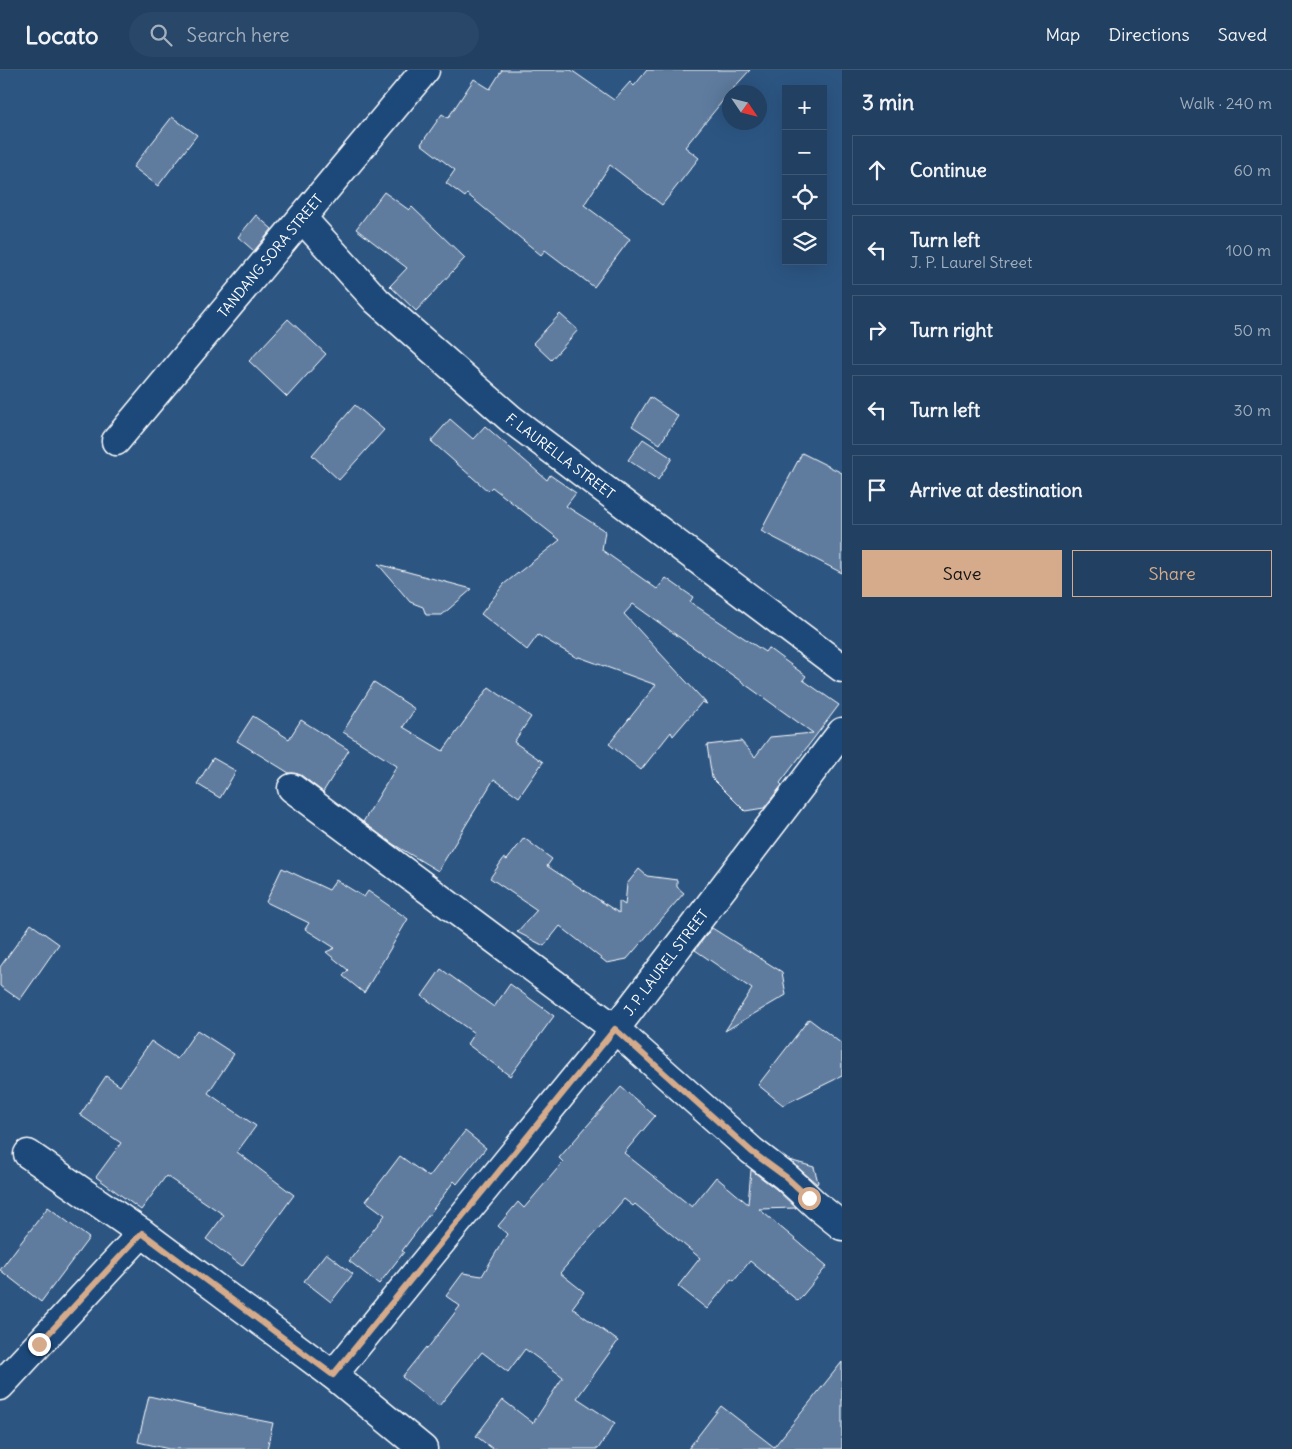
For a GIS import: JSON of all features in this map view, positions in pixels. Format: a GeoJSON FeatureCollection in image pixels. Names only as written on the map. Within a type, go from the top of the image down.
{"type":"FeatureCollection","features":[{"type":"Feature","properties":{"kind":"street","name":"TANDANG SORA STREET"},"geometry":{"type":"LineString","coordinates":[[116,441],[425,70]]}},
{"type":"Feature","properties":{"kind":"street","name":"F. LAURELLA STREET"},"geometry":{"type":"LineString","coordinates":[[302,218],[376,301],[511,419],[842,668]]}},
{"type":"Feature","properties":{"kind":"street","name":"J. P. LAUREL STREET"},"geometry":{"type":"LineString","coordinates":[[333,1375],[615,1029],[842,732]]}},
{"type":"Feature","properties":{"kind":"street"},"geometry":{"type":"LineString","coordinates":[[292,788],[615,1029],[752,1152],[786,1177],[842,1226]]}},
{"type":"Feature","properties":{"kind":"street"},"geometry":{"type":"LineString","coordinates":[[28,1154],[142,1233],[333,1375],[423,1449]]}},
{"type":"Feature","properties":{"kind":"street"},"geometry":{"type":"LineString","coordinates":[[0,1386],[142,1233]]}},
{"type":"Feature","properties":{"kind":"building"},"geometry":{"type":"Polygon","coordinates":[[[502,70],[571,70],[614,100],[630,82],[634,86],[647,70],[750,70],[736,85],[722,85],[722,102],[685,147],[699,158],[662,205],[610,165],[584,205],[630,239],[594,287],[545,250],[541,255],[467,194],[465,197],[446,183],[455,170],[421,144],[442,114],[448,118],[474,79],[490,89],[502,70]]]}},
{"type":"Feature","properties":{"kind":"building"},"geometry":{"type":"Polygon","coordinates":[[[172,117],[197,135],[158,186],[133,167],[172,117]]]}},
{"type":"Feature","properties":{"kind":"building"},"geometry":{"type":"Polygon","coordinates":[[[384,192],[409,210],[412,207],[465,258],[416,311],[390,286],[407,268],[356,229],[384,192]]]}},
{"type":"Feature","properties":{"kind":"building"},"geometry":{"type":"Polygon","coordinates":[[[256,215],[272,229],[254,251],[238,237],[256,215]]]}},
{"type":"Feature","properties":{"kind":"building"},"geometry":{"type":"Polygon","coordinates":[[[560,314],[578,330],[551,360],[533,343],[560,314]]]}},
{"type":"Feature","properties":{"kind":"building"},"geometry":{"type":"Polygon","coordinates":[[[288,319],[326,354],[287,397],[249,361],[288,319]]]}},
{"type":"Feature","properties":{"kind":"building"},"geometry":{"type":"Polygon","coordinates":[[[650,397],[678,416],[660,444],[632,426],[650,397]]]}},
{"type":"Feature","properties":{"kind":"building"},"geometry":{"type":"Polygon","coordinates":[[[355,405],[384,430],[339,480],[312,455],[355,405]]]}},
{"type":"Feature","properties":{"kind":"building"},"geometry":{"type":"Polygon","coordinates":[[[450,419],[473,439],[485,426],[547,480],[550,475],[576,493],[566,506],[605,531],[602,550],[657,589],[666,578],[693,597],[690,602],[765,652],[768,648],[806,676],[803,680],[839,705],[780,783],[782,785],[764,808],[745,811],[712,778],[707,745],[741,741],[755,757],[770,737],[813,733],[633,604],[624,614],[707,704],[702,702],[673,736],[671,732],[641,770],[609,744],[656,685],[579,657],[577,658],[538,635],[527,650],[481,614],[504,584],[560,540],[492,487],[488,491],[431,441],[450,419]]]}},
{"type":"Feature","properties":{"kind":"building"},"geometry":{"type":"Polygon","coordinates":[[[643,439],[672,458],[658,480],[628,460],[643,439]]]}},
{"type":"Feature","properties":{"kind":"building"},"geometry":{"type":"Polygon","coordinates":[[[802,453],[842,473],[842,573],[761,531],[802,453]]]}},
{"type":"Feature","properties":{"kind":"building"},"geometry":{"type":"Polygon","coordinates":[[[378,564],[472,589],[442,615],[426,615],[423,607],[410,602],[378,564]]]}},
{"type":"Feature","properties":{"kind":"building"},"geometry":{"type":"Polygon","coordinates":[[[374,682],[415,709],[403,727],[443,751],[489,687],[531,717],[514,742],[543,762],[519,797],[494,779],[438,871],[393,844],[363,822],[397,766],[343,732],[374,682]]]}},
{"type":"Feature","properties":{"kind":"building"},"geometry":{"type":"Polygon","coordinates":[[[253,716],[289,739],[301,720],[349,750],[323,792],[301,775],[289,773],[237,741],[253,716]]]}},
{"type":"Feature","properties":{"kind":"building"},"geometry":{"type":"Polygon","coordinates":[[[213,758],[236,771],[220,798],[197,784],[213,758]]]}},
{"type":"Feature","properties":{"kind":"building"},"geometry":{"type":"Polygon","coordinates":[[[524,838],[552,859],[547,866],[619,913],[619,901],[625,905],[627,884],[639,869],[647,876],[677,880],[677,887],[684,893],[627,959],[607,963],[560,926],[544,946],[517,932],[537,910],[490,878],[504,858],[507,860],[524,838]]]}},
{"type":"Feature","properties":{"kind":"building"},"geometry":{"type":"Polygon","coordinates":[[[282,868],[329,890],[336,880],[364,897],[368,891],[408,919],[364,993],[343,976],[348,970],[326,952],[335,948],[305,929],[309,923],[266,902],[282,868]]]}},
{"type":"Feature","properties":{"kind":"building"},"geometry":{"type":"Polygon","coordinates":[[[31,924],[59,944],[20,1000],[0,986],[0,967],[31,924]]]}},
{"type":"Feature","properties":{"kind":"building"},"geometry":{"type":"Polygon","coordinates":[[[712,928],[782,972],[786,995],[725,1031],[752,989],[695,950],[712,928]]]}},
{"type":"Feature","properties":{"kind":"building"},"geometry":{"type":"Polygon","coordinates":[[[441,969],[494,1007],[510,984],[554,1016],[510,1076],[467,1044],[474,1033],[422,996],[441,969]]]}},
{"type":"Feature","properties":{"kind":"building"},"geometry":{"type":"Polygon","coordinates":[[[809,1019],[842,1044],[842,1076],[783,1105],[758,1085],[809,1019]]]}},
{"type":"Feature","properties":{"kind":"building"},"geometry":{"type":"Polygon","coordinates":[[[197,1030],[234,1054],[208,1093],[256,1126],[237,1152],[294,1195],[242,1266],[206,1239],[224,1215],[166,1176],[141,1210],[96,1177],[121,1143],[80,1115],[106,1076],[120,1086],[151,1041],[177,1059],[197,1030]]]}},
{"type":"Feature","properties":{"kind":"building"},"geometry":{"type":"Polygon","coordinates":[[[621,1087],[655,1116],[624,1153],[692,1207],[716,1177],[748,1204],[751,1170],[776,1189],[796,1208],[759,1209],[827,1266],[798,1301],[750,1261],[734,1281],[731,1279],[707,1309],[678,1286],[700,1258],[635,1204],[633,1206],[624,1199],[560,1273],[584,1292],[572,1308],[618,1341],[577,1398],[615,1423],[598,1449],[493,1449],[476,1436],[503,1400],[533,1423],[563,1377],[525,1349],[508,1372],[482,1352],[439,1406],[402,1377],[426,1347],[427,1349],[460,1306],[446,1296],[463,1273],[482,1276],[507,1234],[498,1226],[518,1202],[524,1208],[563,1162],[559,1158],[621,1087]]]}},
{"type":"Feature","properties":{"kind":"building"},"geometry":{"type":"Polygon","coordinates":[[[465,1131],[486,1148],[457,1184],[454,1181],[379,1284],[349,1261],[385,1215],[366,1201],[400,1156],[429,1177],[465,1131]]]}},
{"type":"Feature","properties":{"kind":"building"},"geometry":{"type":"Polygon","coordinates":[[[789,1160],[814,1167],[817,1184],[789,1160]]]}},
{"type":"Feature","properties":{"kind":"building"},"geometry":{"type":"Polygon","coordinates":[[[48,1207],[89,1238],[41,1302],[0,1270],[48,1207]]]}},
{"type":"Feature","properties":{"kind":"building"},"geometry":{"type":"Polygon","coordinates":[[[326,1253],[353,1274],[331,1302],[304,1281],[326,1253]]]}},
{"type":"Feature","properties":{"kind":"building"},"geometry":{"type":"Polygon","coordinates":[[[842,1362],[842,1449],[688,1449],[721,1406],[774,1447],[842,1362]]]}},
{"type":"Feature","properties":{"kind":"building"},"geometry":{"type":"Polygon","coordinates":[[[149,1396],[273,1423],[267,1449],[169,1449],[138,1442],[149,1396]]]}},
{"type":"Feature","properties":{"kind":"route"},"geometry":{"type":"LineString","coordinates":[[39,1344],[142,1233],[333,1375],[615,1029],[752,1152],[786,1177],[809,1198]]}}]}
